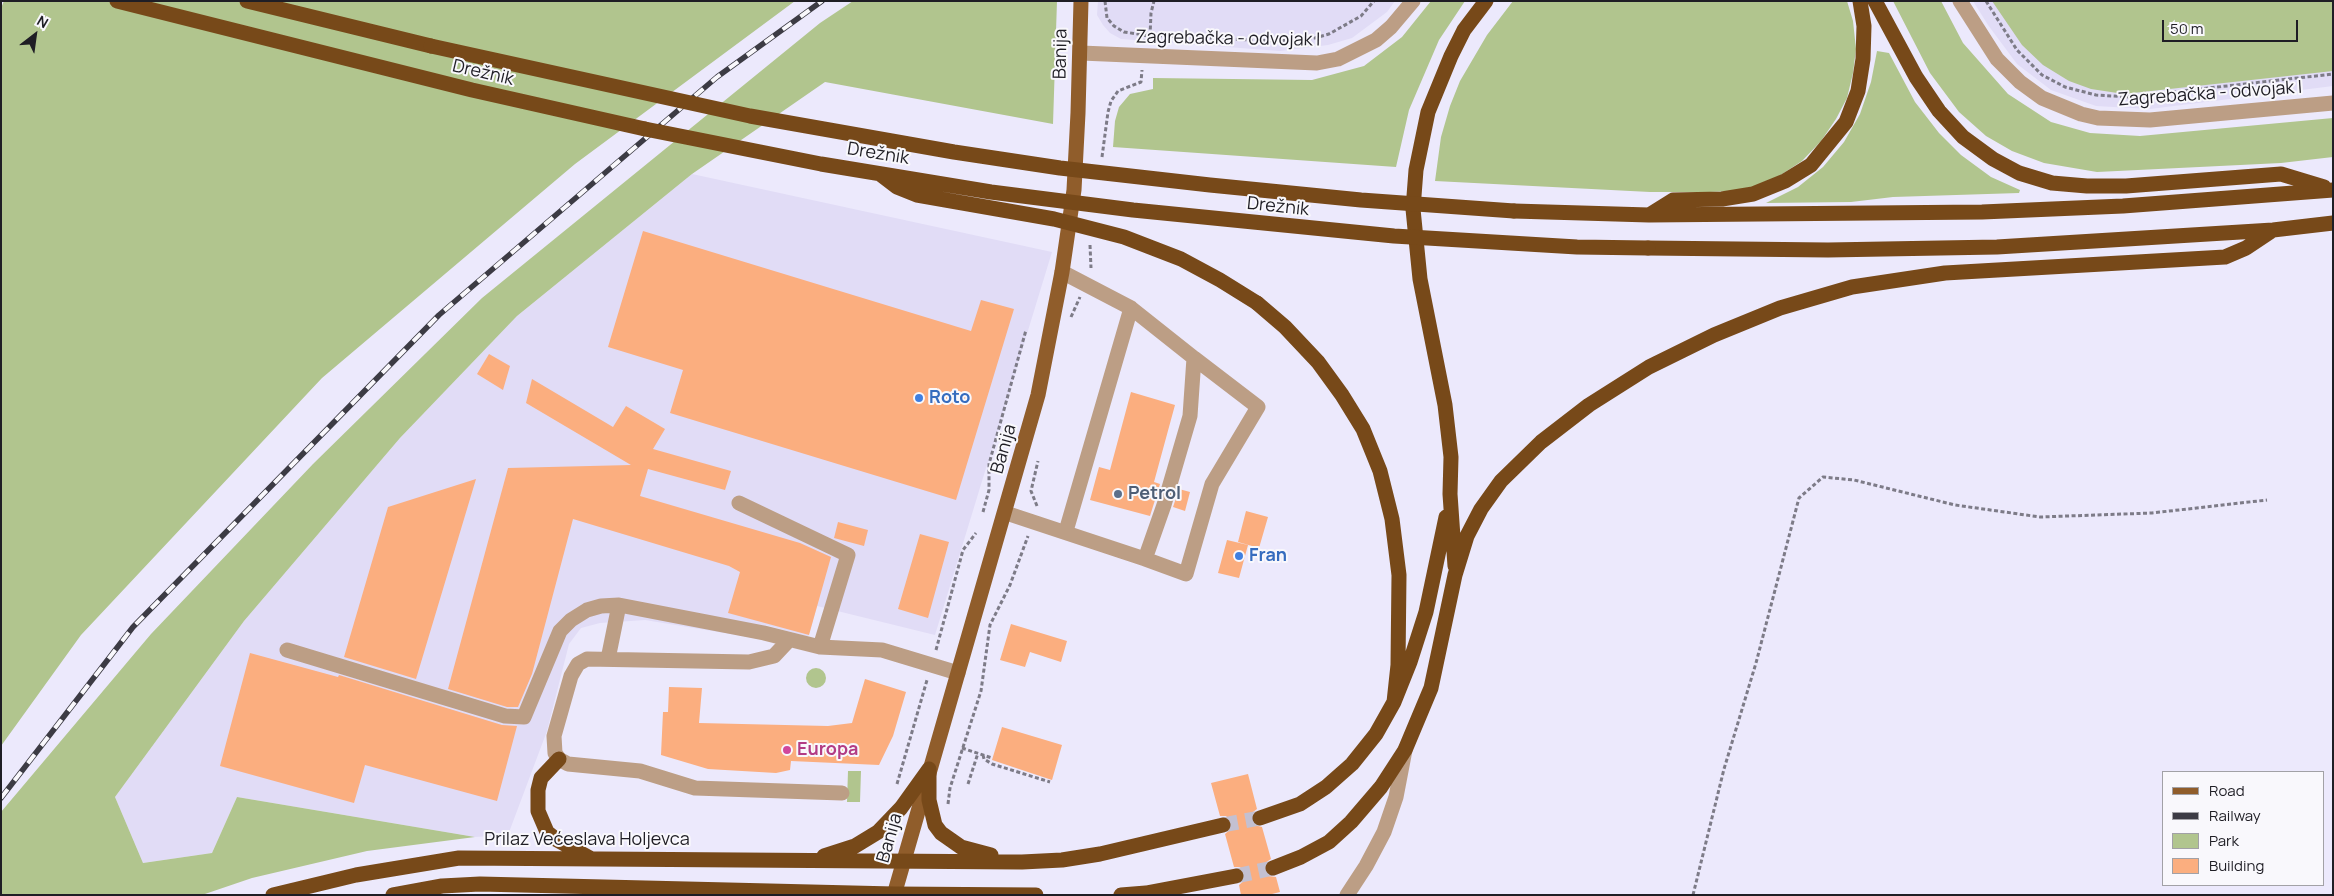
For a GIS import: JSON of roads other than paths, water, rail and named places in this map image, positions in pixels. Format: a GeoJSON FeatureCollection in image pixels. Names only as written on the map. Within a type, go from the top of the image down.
{"type":"FeatureCollection","features":[{"type":"Feature","properties":{"kind":"highway","name":"Drežnik"},"geometry":{"type":"LineString","coordinates":[[117,1],[552,109],[759,152],[879,174],[1065,202],[1282,226],[1508,244],[1828,250],[1997,247],[2273,230],[2333,223]]}},
{"type":"Feature","properties":{"kind":"highway","name":"Drežnik"},"geometry":{"type":"LineString","coordinates":[[247,1],[632,92],[750,116],[954,152],[1121,175],[1361,200],[1514,211],[1649,215],[1982,212],[2123,206],[2333,190]]}},
{"type":"Feature","properties":{"kind":"highway"},"geometry":{"type":"LineString","coordinates":[[1455,575],[1450,494],[1451,457],[1445,405],[1420,280],[1413,209],[1416,170],[1428,112],[1438,84],[1464,30],[1486,1]]}},
{"type":"Feature","properties":{"kind":"highway"},"geometry":{"type":"LineString","coordinates":[[1649,215],[1673,200],[1722,199],[1753,194],[1785,181],[1811,165],[1846,122],[1858,92],[1864,26],[1860,1]]}},
{"type":"Feature","properties":{"kind":"highway"},"geometry":{"type":"LineString","coordinates":[[1875,1],[1916,78],[1939,110],[1963,137],[1993,159],[2019,172],[2052,183],[2087,186],[2126,186],[2281,174],[2333,190]]}},
{"type":"Feature","properties":{"kind":"highway"},"geometry":{"type":"LineString","coordinates":[[879,174],[897,187],[917,195],[1054,219],[1124,237],[1181,259],[1220,280],[1256,303],[1285,326],[1318,362],[1363,429],[1380,471],[1392,519],[1399,575],[1398,665],[1394,702]]}},
{"type":"Feature","properties":{"kind":"highway"},"geometry":{"type":"LineString","coordinates":[[1274,868],[1301,858],[1329,842],[1351,822],[1381,788],[1405,750],[1432,688],[1455,575],[1467,536],[1481,509],[1501,482],[1541,442],[1589,405],[1649,366],[1714,335],[1780,308],[1852,287],[1954,272],[2224,257],[2246,248],[2273,230]]}},
{"type":"Feature","properties":{"kind":"highway"},"geometry":{"type":"LineString","coordinates":[[1260,818],[1300,804],[1326,787],[1352,764],[1376,734],[1394,702],[1410,662],[1426,612],[1450,494]]}},
{"type":"Feature","properties":{"kind":"highway"},"geometry":{"type":"LineString","coordinates":[[559,759],[541,778],[538,790],[538,811],[548,832],[557,840],[593,860]]}},
{"type":"Feature","properties":{"kind":"highway"},"geometry":{"type":"LineString","coordinates":[[807,862],[870,839],[901,808],[929,769]]}},
{"type":"Feature","properties":{"kind":"highway"},"geometry":{"type":"LineString","coordinates":[[929,769],[929,800],[935,825],[941,833],[954,843],[974,852],[1022,862],[1062,860],[1100,854],[1223,825]]}},
{"type":"Feature","properties":{"kind":"highway","name":"Prilaz Većeslava Holjevca"},"geometry":{"type":"LineString","coordinates":[[273,895],[356,876],[459,858],[807,862],[1022,862]]}},
{"type":"Feature","properties":{"kind":"highway"},"geometry":{"type":"LineString","coordinates":[[1121,895],[1146,893],[1236,876]]}},
{"type":"Feature","properties":{"kind":"highway"},"geometry":{"type":"LineString","coordinates":[[393,895],[442,886],[480,884],[809,893],[1036,895]]}},
{"type":"Feature","properties":{"kind":"main road","name":"Banija"},"geometry":{"type":"LineString","coordinates":[[894,894],[929,769],[1006,513],[1038,395],[1062,272],[1074,190],[1081,53],[1081,1]]}},
{"type":"Feature","properties":{"kind":"street","name":"Zagrebačka - odvojak I"},"geometry":{"type":"LineString","coordinates":[[1081,53],[1146,49],[1306,63],[1338,59],[1376,40],[1413,1]]}},
{"type":"Feature","properties":{"kind":"street","name":"Zagrebačka - odvojak I"},"geometry":{"type":"LineString","coordinates":[[1960,1],[1997,60],[2020,82],[2042,98],[2081,114],[2098,118],[2150,120],[2333,103]]}},
{"type":"Feature","properties":{"kind":"street"},"geometry":{"type":"LineString","coordinates":[[1006,513],[1066,531],[1186,574],[1212,484],[1258,407],[1131,308],[1062,272]]}},
{"type":"Feature","properties":{"kind":"street"},"geometry":{"type":"LineString","coordinates":[[1066,531],[1131,308]]}},
{"type":"Feature","properties":{"kind":"street"},"geometry":{"type":"LineString","coordinates":[[1145,559],[1164,505],[1190,416],[1194,358]]}},
{"type":"Feature","properties":{"kind":"street"},"geometry":{"type":"LineString","coordinates":[[739,503],[848,554],[820,646]]}},
{"type":"Feature","properties":{"kind":"street"},"geometry":{"type":"LineString","coordinates":[[287,650],[505,716],[524,716],[560,631],[571,620],[587,610],[601,606],[619,605],[764,633],[820,646],[882,650],[958,673]]}},
{"type":"Feature","properties":{"kind":"street"},"geometry":{"type":"LineString","coordinates":[[608,659],[619,605]]}},
{"type":"Feature","properties":{"kind":"street"},"geometry":{"type":"LineString","coordinates":[[789,640],[774,656],[749,662],[587,658],[578,664],[571,676],[554,736],[555,753],[559,759],[568,764],[580,767],[640,771],[695,788],[842,793]]}},
{"type":"Feature","properties":{"kind":"street"},"geometry":{"type":"LineString","coordinates":[[1347,895],[1366,866],[1384,832],[1396,797],[1405,750]]}},
{"type":"Feature","properties":{"kind":"tunnel"},"geometry":{"type":"LineString","coordinates":[[1223,825],[1260,818]]}},
{"type":"Feature","properties":{"kind":"tunnel"},"geometry":{"type":"LineString","coordinates":[[1236,876],[1273,868]]}},
{"type":"Feature","properties":{"kind":"railway"},"geometry":{"type":"LineString","coordinates":[[1,798],[133,627],[439,315],[717,77],[822,1]]}},
{"type":"Feature","properties":{"kind":"place","name":"Roto"},"geometry":{"type":"Point","coordinates":[919,398]}},
{"type":"Feature","properties":{"kind":"place","name":"Petrol"},"geometry":{"type":"Point","coordinates":[1118,494]}},
{"type":"Feature","properties":{"kind":"place","name":"Fran"},"geometry":{"type":"Point","coordinates":[1239,556]}},
{"type":"Feature","properties":{"kind":"place","name":"Europa"},"geometry":{"type":"Point","coordinates":[787,750]}}]}
